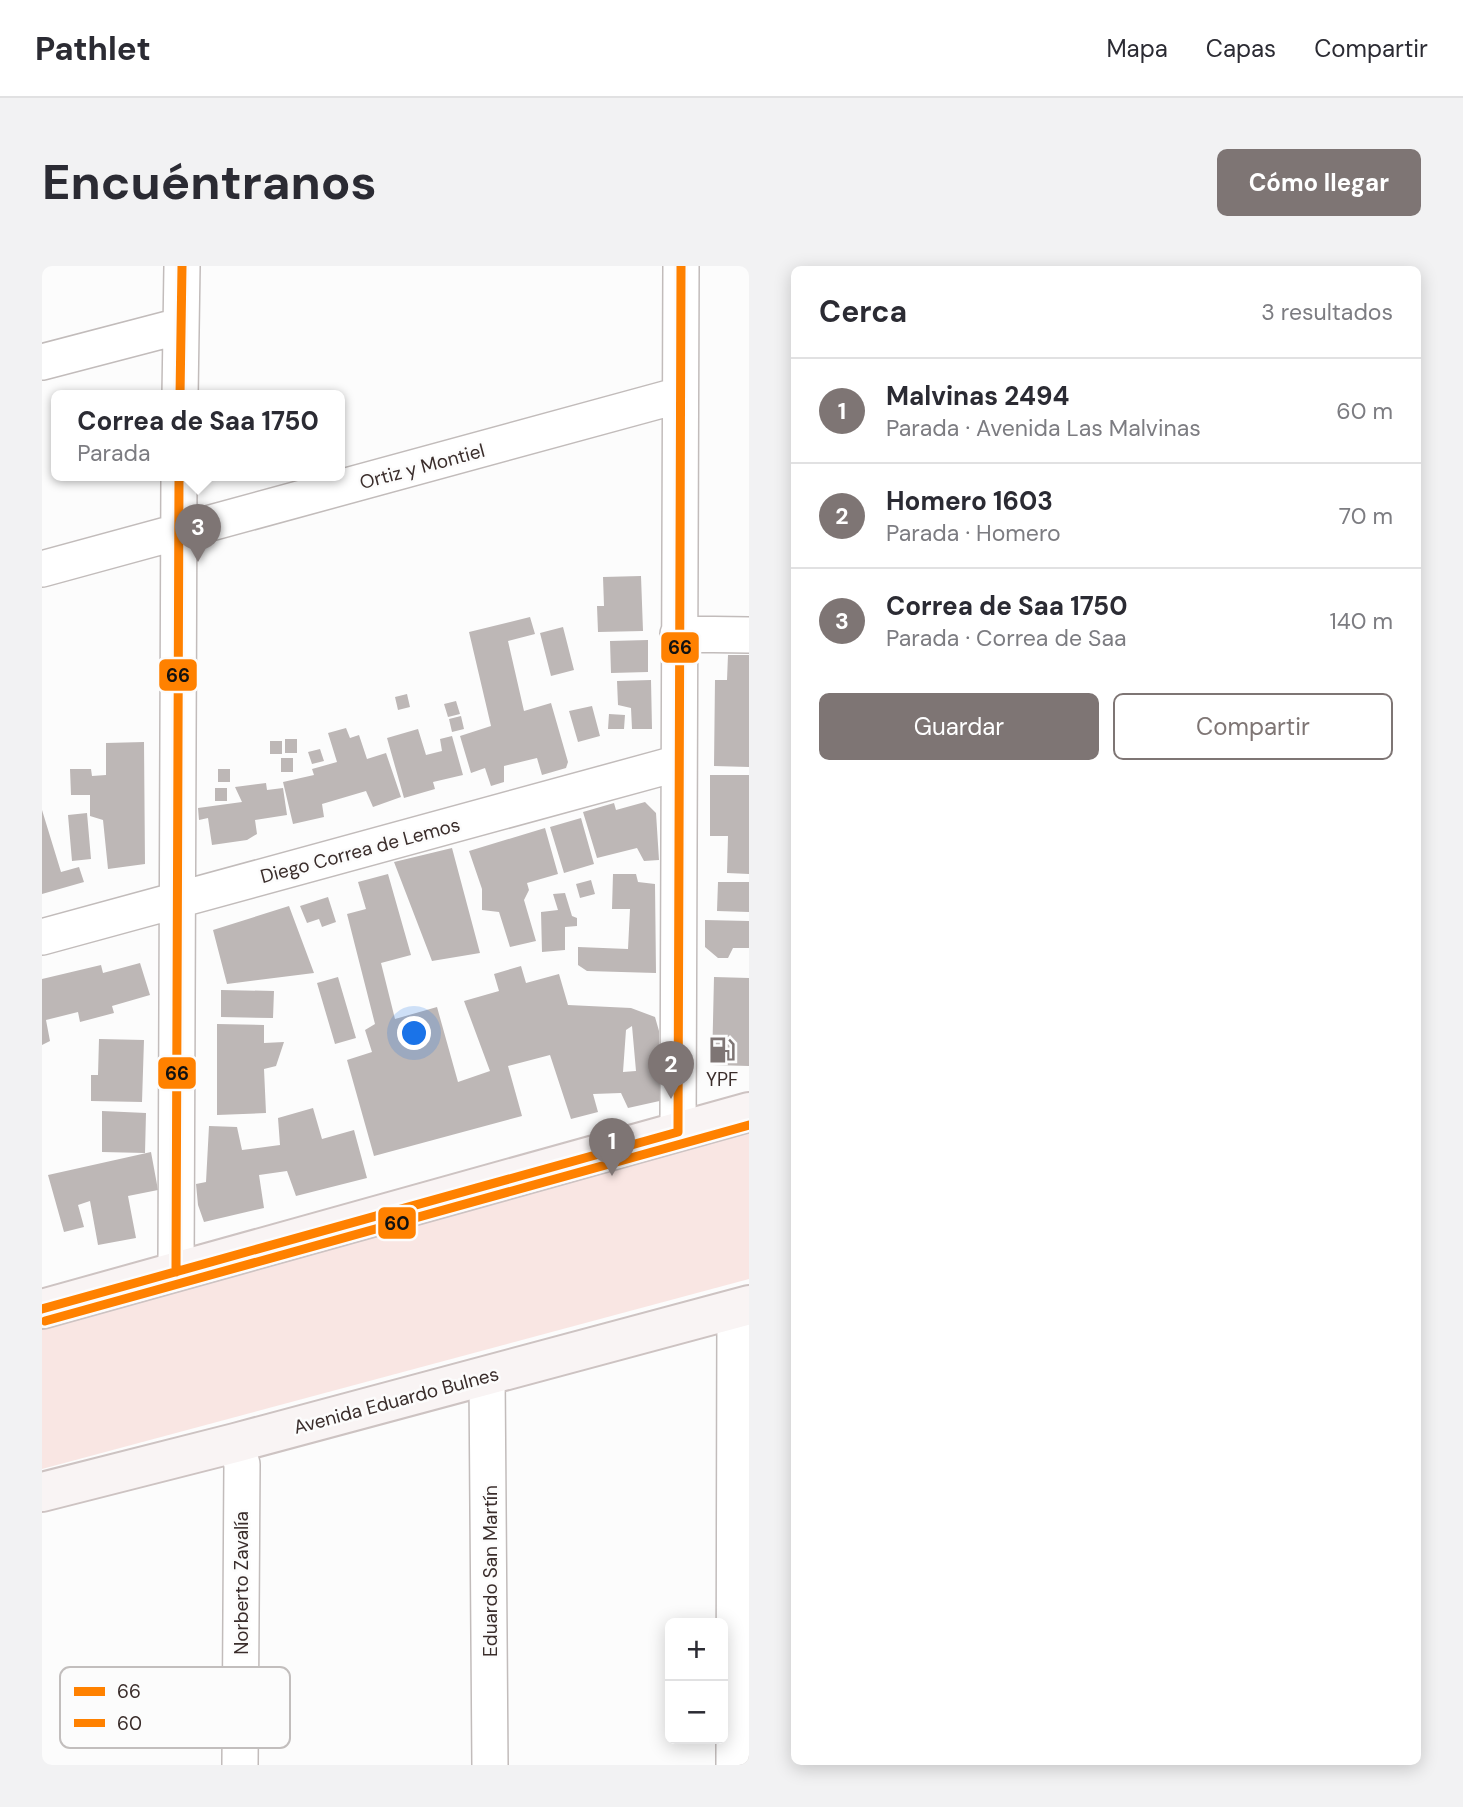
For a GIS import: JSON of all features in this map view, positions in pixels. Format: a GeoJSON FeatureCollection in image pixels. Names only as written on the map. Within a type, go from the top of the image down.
{"type":"FeatureCollection","features":[{"type":"Feature","properties":{"kind":"main road"},"geometry":{"type":"LineString","coordinates":[[42,1309],[749,1112]]}},
{"type":"Feature","properties":{"kind":"main road","name":"Avenida Eduardo Bulnes"},"geometry":{"type":"LineString","coordinates":[[42,1492],[742,1307]]}},
{"type":"Feature","properties":{"kind":"street"},"geometry":{"type":"LineString","coordinates":[[180,390],[182,266]]}},
{"type":"Feature","properties":{"kind":"street"},"geometry":{"type":"LineString","coordinates":[[678,1132],[681,266]]}},
{"type":"Feature","properties":{"kind":"street"},"geometry":{"type":"LineString","coordinates":[[42,362],[180,326]]}},
{"type":"Feature","properties":{"kind":"street","name":"Ortiz y Montiel"},"geometry":{"type":"LineString","coordinates":[[42,569],[680,395]]}},
{"type":"Feature","properties":{"kind":"street"},"geometry":{"type":"LineString","coordinates":[[176,1272],[179,481]]}},
{"type":"Feature","properties":{"kind":"street"},"geometry":{"type":"LineString","coordinates":[[678,634],[749,635]]}},
{"type":"Feature","properties":{"kind":"street","name":"Diego Correa de Lemos"},"geometry":{"type":"LineString","coordinates":[[42,937],[679,763]]}},
{"type":"Feature","properties":{"kind":"street"},"geometry":{"type":"LineString","coordinates":[[734,1765],[742,1307]]}},
{"type":"Feature","properties":{"kind":"street","name":"Eduardo San Martín"},"geometry":{"type":"LineString","coordinates":[[487,1376],[490,1765]]}},
{"type":"Feature","properties":{"kind":"street","name":"Norberto Zavalía"},"geometry":{"type":"LineString","coordinates":[[235,1443],[242,1464],[241,1667]]}},
{"type":"Feature","properties":{"kind":"shaded area"},"geometry":{"type":"Polygon","coordinates":[[[749,1130],[749,1279],[42,1469],[42,1325],[749,1130]]]}},
{"type":"Feature","properties":{"kind":"building"},"geometry":{"type":"Polygon","coordinates":[[[641,576],[643,631],[598,632],[597,606],[604,606],[603,577],[641,576]]]}},
{"type":"Feature","properties":{"kind":"building"},"geometry":{"type":"Polygon","coordinates":[[[530,617],[535,634],[508,641],[524,711],[551,703],[568,762],[566,768],[542,775],[537,758],[504,766],[504,782],[491,786],[485,768],[471,773],[460,736],[491,726],[469,632],[530,617]]]}},
{"type":"Feature","properties":{"kind":"building"},"geometry":{"type":"Polygon","coordinates":[[[563,627],[574,670],[551,676],[540,633],[563,627]]]}},
{"type":"Feature","properties":{"kind":"building"},"geometry":{"type":"Polygon","coordinates":[[[648,640],[648,672],[611,673],[610,641],[648,640]]]}},
{"type":"Feature","properties":{"kind":"building"},"geometry":{"type":"Polygon","coordinates":[[[728,655],[749,655],[749,767],[714,766],[715,680],[727,680],[728,655]]]}},
{"type":"Feature","properties":{"kind":"building"},"geometry":{"type":"Polygon","coordinates":[[[651,680],[652,729],[632,729],[631,708],[618,705],[617,681],[651,680]]]}},
{"type":"Feature","properties":{"kind":"building"},"geometry":{"type":"Polygon","coordinates":[[[407,694],[410,707],[398,710],[395,697],[407,694]]]}},
{"type":"Feature","properties":{"kind":"building"},"geometry":{"type":"Polygon","coordinates":[[[456,701],[460,714],[448,717],[444,704],[456,701]]]}},
{"type":"Feature","properties":{"kind":"building"},"geometry":{"type":"Polygon","coordinates":[[[592,706],[600,736],[578,742],[569,711],[592,706]]]}},
{"type":"Feature","properties":{"kind":"building"},"geometry":{"type":"Polygon","coordinates":[[[609,714],[625,715],[624,729],[608,729],[609,714]]]}},
{"type":"Feature","properties":{"kind":"building"},"geometry":{"type":"Polygon","coordinates":[[[461,716],[464,729],[452,732],[449,719],[461,716]]]}},
{"type":"Feature","properties":{"kind":"building"},"geometry":{"type":"Polygon","coordinates":[[[346,728],[350,738],[359,735],[367,759],[386,753],[401,797],[373,807],[366,791],[322,804],[324,817],[293,824],[283,782],[314,775],[312,769],[337,762],[328,733],[346,728]]]}},
{"type":"Feature","properties":{"kind":"building"},"geometry":{"type":"Polygon","coordinates":[[[418,729],[426,755],[442,751],[440,739],[452,736],[463,775],[433,782],[435,789],[404,798],[387,738],[418,729]]]}},
{"type":"Feature","properties":{"kind":"building"},"geometry":{"type":"Polygon","coordinates":[[[285,739],[297,739],[297,753],[285,753],[285,739]]]}},
{"type":"Feature","properties":{"kind":"building"},"geometry":{"type":"Polygon","coordinates":[[[270,741],[282,741],[282,754],[270,754],[270,741]]]}},
{"type":"Feature","properties":{"kind":"building"},"geometry":{"type":"Polygon","coordinates":[[[144,742],[145,864],[108,869],[103,820],[90,816],[90,795],[71,795],[70,769],[91,769],[92,776],[106,775],[106,743],[144,742]]]}},
{"type":"Feature","properties":{"kind":"building"},"geometry":{"type":"Polygon","coordinates":[[[320,749],[324,761],[312,764],[308,752],[320,749]]]}},
{"type":"Feature","properties":{"kind":"building"},"geometry":{"type":"Polygon","coordinates":[[[281,758],[293,758],[293,772],[281,772],[281,758]]]}},
{"type":"Feature","properties":{"kind":"building"},"geometry":{"type":"Polygon","coordinates":[[[218,769],[230,769],[230,782],[218,782],[218,769]]]}},
{"type":"Feature","properties":{"kind":"building"},"geometry":{"type":"Polygon","coordinates":[[[710,775],[749,775],[749,874],[727,873],[728,836],[710,836],[710,775]]]}},
{"type":"Feature","properties":{"kind":"building"},"geometry":{"type":"Polygon","coordinates":[[[266,783],[267,790],[283,788],[287,815],[255,820],[257,834],[247,840],[212,845],[208,818],[199,820],[198,808],[242,802],[235,787],[266,783]]]}},
{"type":"Feature","properties":{"kind":"building"},"geometry":{"type":"Polygon","coordinates":[[[215,788],[227,788],[227,801],[215,801],[215,788]]]}},
{"type":"Feature","properties":{"kind":"building"},"geometry":{"type":"Polygon","coordinates":[[[645,802],[656,813],[659,860],[644,861],[637,848],[597,858],[583,812],[614,803],[616,810],[645,802]]]}},
{"type":"Feature","properties":{"kind":"building"},"geometry":{"type":"Polygon","coordinates":[[[42,810],[61,872],[79,867],[84,882],[42,894],[42,810]]]}},
{"type":"Feature","properties":{"kind":"building"},"geometry":{"type":"Polygon","coordinates":[[[87,813],[91,859],[72,861],[68,815],[87,813]]]}},
{"type":"Feature","properties":{"kind":"building"},"geometry":{"type":"Polygon","coordinates":[[[581,818],[594,864],[564,873],[550,827],[581,818]]]}},
{"type":"Feature","properties":{"kind":"building"},"geometry":{"type":"Polygon","coordinates":[[[545,828],[558,874],[527,883],[529,890],[524,900],[536,941],[510,947],[499,912],[482,910],[482,889],[469,851],[545,828]]]}},
{"type":"Feature","properties":{"kind":"building"},"geometry":{"type":"Polygon","coordinates":[[[452,848],[480,953],[432,961],[394,862],[452,848]]]}},
{"type":"Feature","properties":{"kind":"building"},"geometry":{"type":"Polygon","coordinates":[[[388,874],[411,955],[381,963],[395,1019],[437,1007],[458,1082],[490,1071],[464,1001],[499,991],[494,974],[521,966],[526,983],[559,974],[568,1005],[631,1008],[655,1017],[659,1031],[659,1070],[664,1100],[628,1108],[621,1093],[593,1094],[598,1112],[571,1119],[550,1055],[508,1066],[522,1116],[374,1156],[347,1060],[372,1052],[365,1030],[375,1024],[347,914],[366,909],[358,882],[388,874]],[[632,1026],[626,1030],[623,1072],[636,1071],[632,1026]]]}},
{"type":"Feature","properties":{"kind":"building"},"geometry":{"type":"Polygon","coordinates":[[[613,874],[636,874],[638,882],[655,884],[656,973],[587,971],[578,965],[578,947],[628,949],[630,909],[612,909],[613,874]]]}},
{"type":"Feature","properties":{"kind":"building"},"geometry":{"type":"Polygon","coordinates":[[[591,880],[595,894],[580,898],[576,884],[591,880]]]}},
{"type":"Feature","properties":{"kind":"building"},"geometry":{"type":"Polygon","coordinates":[[[718,882],[749,882],[749,912],[717,911],[718,882]]]}},
{"type":"Feature","properties":{"kind":"building"},"geometry":{"type":"Polygon","coordinates":[[[565,893],[572,916],[577,918],[577,926],[565,927],[565,950],[542,952],[541,912],[558,910],[553,894],[565,893]]]}},
{"type":"Feature","properties":{"kind":"building"},"geometry":{"type":"Polygon","coordinates":[[[328,897],[336,922],[322,927],[319,919],[307,923],[300,906],[328,897]]]}},
{"type":"Feature","properties":{"kind":"building"},"geometry":{"type":"Polygon","coordinates":[[[289,906],[314,973],[227,984],[213,930],[289,906]]]}},
{"type":"Feature","properties":{"kind":"building"},"geometry":{"type":"Polygon","coordinates":[[[705,920],[749,921],[749,948],[733,948],[728,958],[718,958],[705,947],[705,920]]]}},
{"type":"Feature","properties":{"kind":"building"},"geometry":{"type":"Polygon","coordinates":[[[140,963],[150,995],[112,1006],[114,1013],[80,1022],[78,1012],[46,1020],[50,1041],[42,1045],[42,979],[101,965],[103,973],[140,963]]]}},
{"type":"Feature","properties":{"kind":"building"},"geometry":{"type":"Polygon","coordinates":[[[338,977],[356,1038],[335,1044],[317,983],[338,977]]]}},
{"type":"Feature","properties":{"kind":"building"},"geometry":{"type":"Polygon","coordinates":[[[714,977],[749,978],[749,1066],[712,1065],[714,977]]]}},
{"type":"Feature","properties":{"kind":"building"},"geometry":{"type":"Polygon","coordinates":[[[221,990],[274,991],[273,1018],[221,1017],[221,990]]]}},
{"type":"Feature","properties":{"kind":"building"},"geometry":{"type":"Polygon","coordinates":[[[217,1024],[264,1025],[264,1043],[284,1042],[276,1066],[264,1069],[266,1113],[217,1115],[217,1024]]]}},
{"type":"Feature","properties":{"kind":"building"},"geometry":{"type":"Polygon","coordinates":[[[99,1039],[144,1040],[142,1102],[91,1101],[91,1075],[98,1075],[99,1039]]]}},
{"type":"Feature","properties":{"kind":"building"},"geometry":{"type":"Polygon","coordinates":[[[313,1108],[322,1139],[354,1130],[367,1178],[296,1196],[287,1171],[259,1175],[264,1208],[204,1222],[198,1205],[196,1184],[206,1182],[209,1126],[237,1127],[242,1150],[280,1145],[278,1118],[313,1108]]]}},
{"type":"Feature","properties":{"kind":"building"},"geometry":{"type":"Polygon","coordinates":[[[102,1111],[146,1113],[145,1153],[102,1152],[102,1111]]]}},
{"type":"Feature","properties":{"kind":"building"},"geometry":{"type":"Polygon","coordinates":[[[151,1152],[158,1190],[128,1196],[136,1238],[98,1245],[90,1201],[78,1205],[84,1227],[64,1232],[48,1175],[151,1152]]]}},
{"type":"Feature","properties":{"kind":"transit line","name":"66"},"geometry":{"type":"LineString","coordinates":[[180,390],[182,266]]}},
{"type":"Feature","properties":{"kind":"transit line","name":"66"},"geometry":{"type":"LineString","coordinates":[[42,1309],[678,1132],[681,266]]}},
{"type":"Feature","properties":{"kind":"transit line","name":"66"},"geometry":{"type":"LineString","coordinates":[[176,1272],[179,481]]}},
{"type":"Feature","properties":{"kind":"transit line","name":"60"},"geometry":{"type":"LineString","coordinates":[[45,1321],[749,1125]]}},
{"type":"Feature","properties":{"kind":"place","name":"Correa de Saa 1750"},"geometry":{"type":"Point","coordinates":[198,562]}},
{"type":"Feature","properties":{"kind":"place","name":"YPF"},"geometry":{"type":"Point","coordinates":[722,1050]}},
{"type":"Feature","properties":{"kind":"place","name":"Homero 1603"},"geometry":{"type":"Point","coordinates":[671,1099]}},
{"type":"Feature","properties":{"kind":"place","name":"Malvinas 2494"},"geometry":{"type":"Point","coordinates":[612,1176]}}]}
